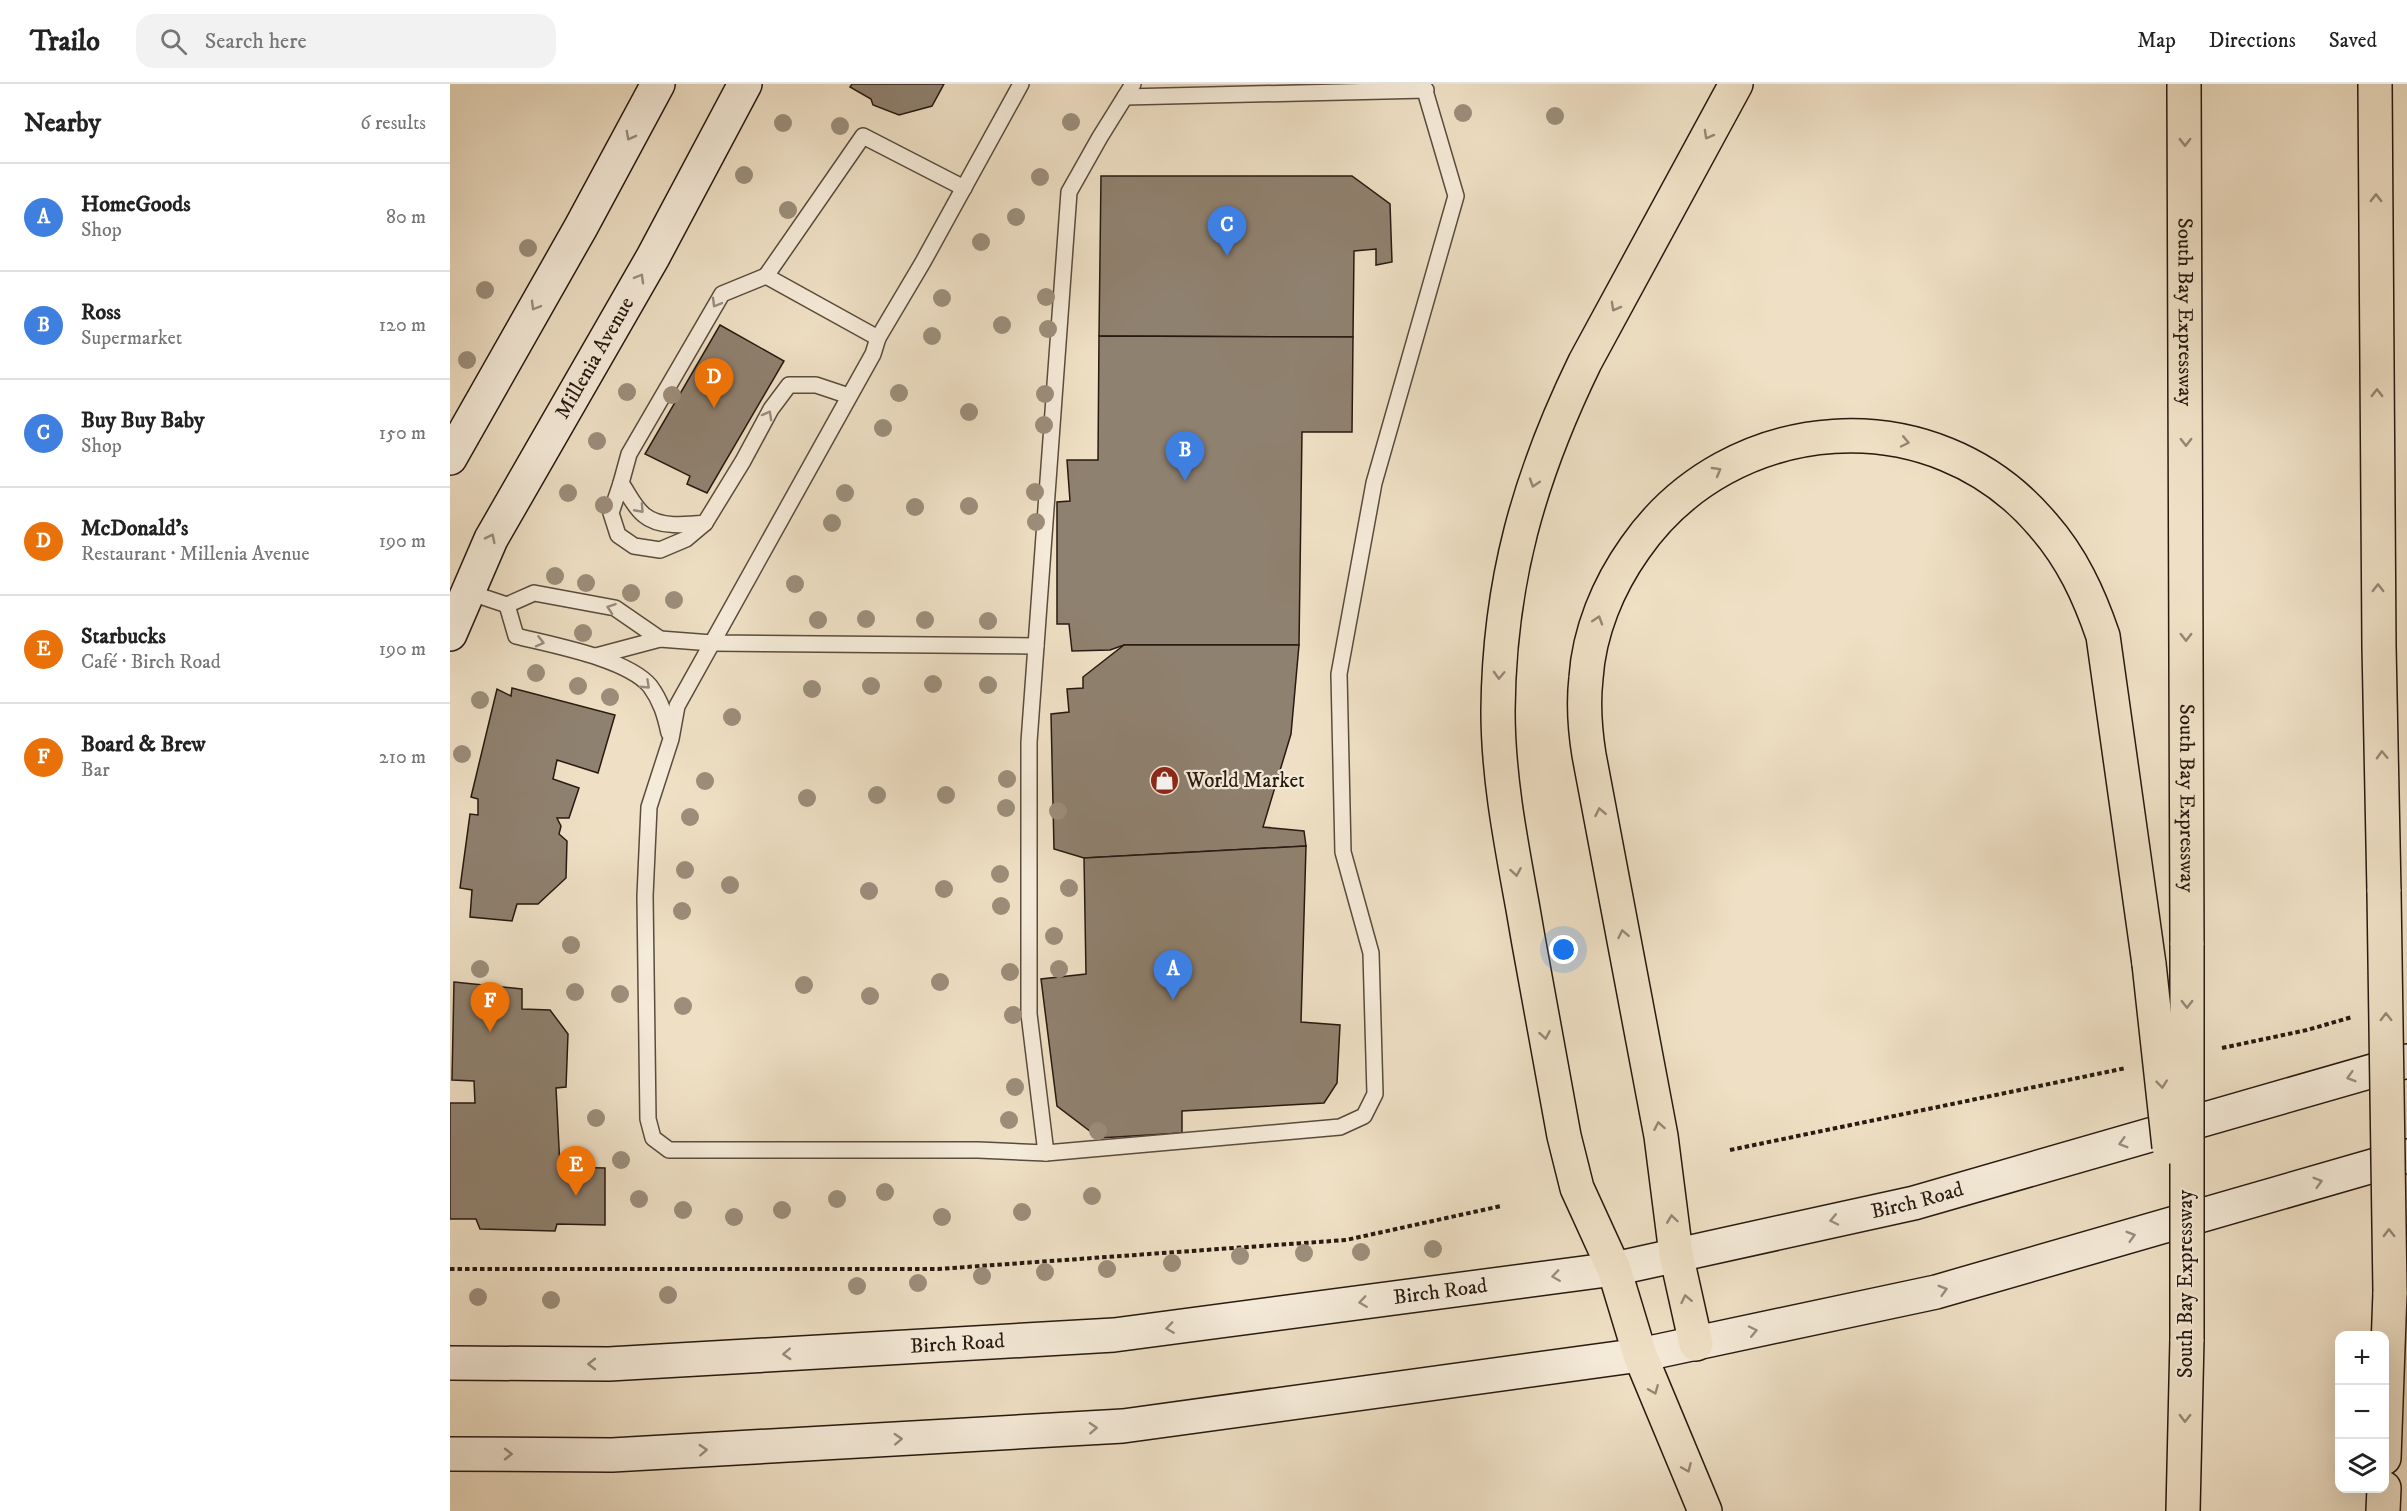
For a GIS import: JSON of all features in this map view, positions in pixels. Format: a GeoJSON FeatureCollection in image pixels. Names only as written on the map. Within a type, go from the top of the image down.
{"type":"FeatureCollection","features":[{"type":"Feature","properties":{"kind":"highway"},"geometry":{"type":"LineString","coordinates":[[1705,1511],[1640,1354],[1614,1269],[1577,1188],[1564,1137],[1504,800],[1498,712],[1505,608],[1526,507],[1542,457],[1562,409],[1591,351],[1736,84]]}},
{"type":"Feature","properties":{"kind":"highway","name":"South Bay Expressway"},"geometry":{"type":"LineString","coordinates":[[2183,1511],[2187,1339],[2184,84]]}},
{"type":"Feature","properties":{"kind":"highway"},"geometry":{"type":"LineString","coordinates":[[2375,84],[2379,634],[2383,813],[2395,885],[2390,1292],[2386,1439]]}},
{"type":"Feature","properties":{"kind":"highway"},"geometry":{"type":"LineString","coordinates":[[1696,1344],[1676,1254],[1661,1136],[1589,755],[1584,707],[1591,646],[1599,617],[1625,561],[1663,512],[1711,474],[1738,459],[1766,448],[1795,441],[1855,435],[1914,444],[1970,466],[1995,482],[2042,523],[2062,548],[2093,605],[2103,636],[2149,964],[2187,1306]]}},
{"type":"Feature","properties":{"kind":"highway"},"geometry":{"type":"LineString","coordinates":[[2383,1511],[2384,1493]]}},
{"type":"Feature","properties":{"kind":"main road"},"geometry":{"type":"LineString","coordinates":[[450,458],[581,227],[658,84]]}},
{"type":"Feature","properties":{"kind":"main road","name":"Millenia Avenue"},"geometry":{"type":"LineString","coordinates":[[450,634],[459,589],[491,538],[653,257],[745,84]]}},
{"type":"Feature","properties":{"kind":"main road","name":"Birch Road"},"geometry":{"type":"LineString","coordinates":[[450,1363],[609,1364],[1114,1335],[1614,1269],[1914,1203],[2407,1061]]}},
{"type":"Feature","properties":{"kind":"main road"},"geometry":{"type":"LineString","coordinates":[[450,1454],[612,1455],[1123,1426],[1640,1354],[1936,1292],[2407,1156]]}},
{"type":"Feature","properties":{"kind":"lane"},"geometry":{"type":"LineString","coordinates":[[1021,84],[878,338],[873,354],[677,706],[671,739],[649,807],[647,864],[648,1119],[653,1138],[669,1150],[978,1150],[1046,1153],[1340,1127],[1364,1116],[1375,1094],[1371,953],[1343,852],[1339,674],[1374,483],[1456,196],[1425,87],[1129,91],[1069,192],[1029,742],[1028,993],[1046,1153]]}},
{"type":"Feature","properties":{"kind":"lane"},"geometry":{"type":"LineString","coordinates":[[849,396],[816,385],[789,386],[771,409],[743,461],[705,523],[686,539],[660,550],[634,546],[618,535],[611,513],[628,454],[722,294],[766,276],[863,136],[964,188]]}},
{"type":"Feature","properties":{"kind":"lane"},"geometry":{"type":"LineString","coordinates":[[766,276],[878,338]]}},
{"type":"Feature","properties":{"kind":"lane"},"geometry":{"type":"LineString","coordinates":[[621,483],[645,516],[676,526],[705,523]]}},
{"type":"Feature","properties":{"kind":"lane"},"geometry":{"type":"LineString","coordinates":[[459,589],[507,605],[534,593],[615,608],[660,639]]}},
{"type":"Feature","properties":{"kind":"lane"},"geometry":{"type":"LineString","coordinates":[[507,605],[516,636],[596,656],[623,668],[648,684],[664,708],[671,739]]}},
{"type":"Feature","properties":{"kind":"lane"},"geometry":{"type":"LineString","coordinates":[[596,656],[660,639],[712,643],[1036,646]]}},
{"type":"Feature","properties":{"kind":"path"},"geometry":{"type":"LineString","coordinates":[[2216,1049],[2307,1030],[2362,1014]]}},
{"type":"Feature","properties":{"kind":"path"},"geometry":{"type":"LineString","coordinates":[[1730,1150],[2137,1065]]}},
{"type":"Feature","properties":{"kind":"path"},"geometry":{"type":"LineString","coordinates":[[450,1269],[938,1269],[1346,1240],[1501,1206]]}},
{"type":"Feature","properties":{"kind":"building"},"geometry":{"type":"Polygon","coordinates":[[[852,84],[944,84],[932,106],[899,115],[873,105],[871,99],[850,87],[852,84]]]}},
{"type":"Feature","properties":{"kind":"building"},"geometry":{"type":"Polygon","coordinates":[[[1101,176],[1352,176],[1390,204],[1392,262],[1376,265],[1376,249],[1354,251],[1353,337],[1099,336],[1101,176]]]}},
{"type":"Feature","properties":{"kind":"building"},"geometry":{"type":"Polygon","coordinates":[[[720,325],[784,361],[707,493],[687,484],[690,476],[645,454],[720,325]]]}},
{"type":"Feature","properties":{"kind":"building"},"geometry":{"type":"Polygon","coordinates":[[[1099,336],[1353,337],[1352,432],[1302,432],[1299,645],[1124,645],[1110,650],[1072,651],[1069,624],[1057,624],[1057,502],[1070,501],[1067,460],[1098,460],[1099,336]]]}},
{"type":"Feature","properties":{"kind":"building","name":"World Market"},"geometry":{"type":"Polygon","coordinates":[[[1124,645],[1299,645],[1291,734],[1263,827],[1304,831],[1306,846],[1084,858],[1054,849],[1051,714],[1069,712],[1067,689],[1083,688],[1083,677],[1124,645]]]}},
{"type":"Feature","properties":{"kind":"building"},"geometry":{"type":"Polygon","coordinates":[[[512,688],[615,715],[598,773],[557,760],[553,779],[579,788],[569,818],[557,818],[561,826],[559,834],[567,841],[566,878],[538,904],[517,904],[512,921],[470,917],[472,890],[460,888],[470,814],[478,815],[478,799],[471,797],[497,689],[511,696],[512,688]]]}},
{"type":"Feature","properties":{"kind":"building"},"geometry":{"type":"Polygon","coordinates":[[[1306,846],[1301,1022],[1340,1025],[1337,1083],[1324,1103],[1182,1111],[1182,1133],[1099,1138],[1057,1106],[1041,979],[1086,974],[1084,858],[1306,846]]]}},
{"type":"Feature","properties":{"kind":"building"},"geometry":{"type":"Polygon","coordinates":[[[454,982],[522,989],[522,1009],[550,1010],[568,1034],[566,1087],[556,1088],[560,1167],[605,1168],[605,1225],[557,1224],[555,1231],[480,1229],[476,1219],[450,1219],[450,1103],[475,1103],[474,1081],[452,1080],[454,982]]]}},
{"type":"Feature","properties":{"kind":"place","name":"Buy Buy Baby"},"geometry":{"type":"Point","coordinates":[1227,256]}},
{"type":"Feature","properties":{"kind":"place","name":"McDonald's"},"geometry":{"type":"Point","coordinates":[714,408]}},
{"type":"Feature","properties":{"kind":"place","name":"Ross"},"geometry":{"type":"Point","coordinates":[1185,481]}},
{"type":"Feature","properties":{"kind":"place","name":"World Market"},"geometry":{"type":"Point","coordinates":[1165,781]}},
{"type":"Feature","properties":{"kind":"place","name":"HomeGoods"},"geometry":{"type":"Point","coordinates":[1173,1000]}},
{"type":"Feature","properties":{"kind":"place","name":"Board & Brew"},"geometry":{"type":"Point","coordinates":[490,1032]}},
{"type":"Feature","properties":{"kind":"place","name":"Starbucks"},"geometry":{"type":"Point","coordinates":[576,1196]}}]}
